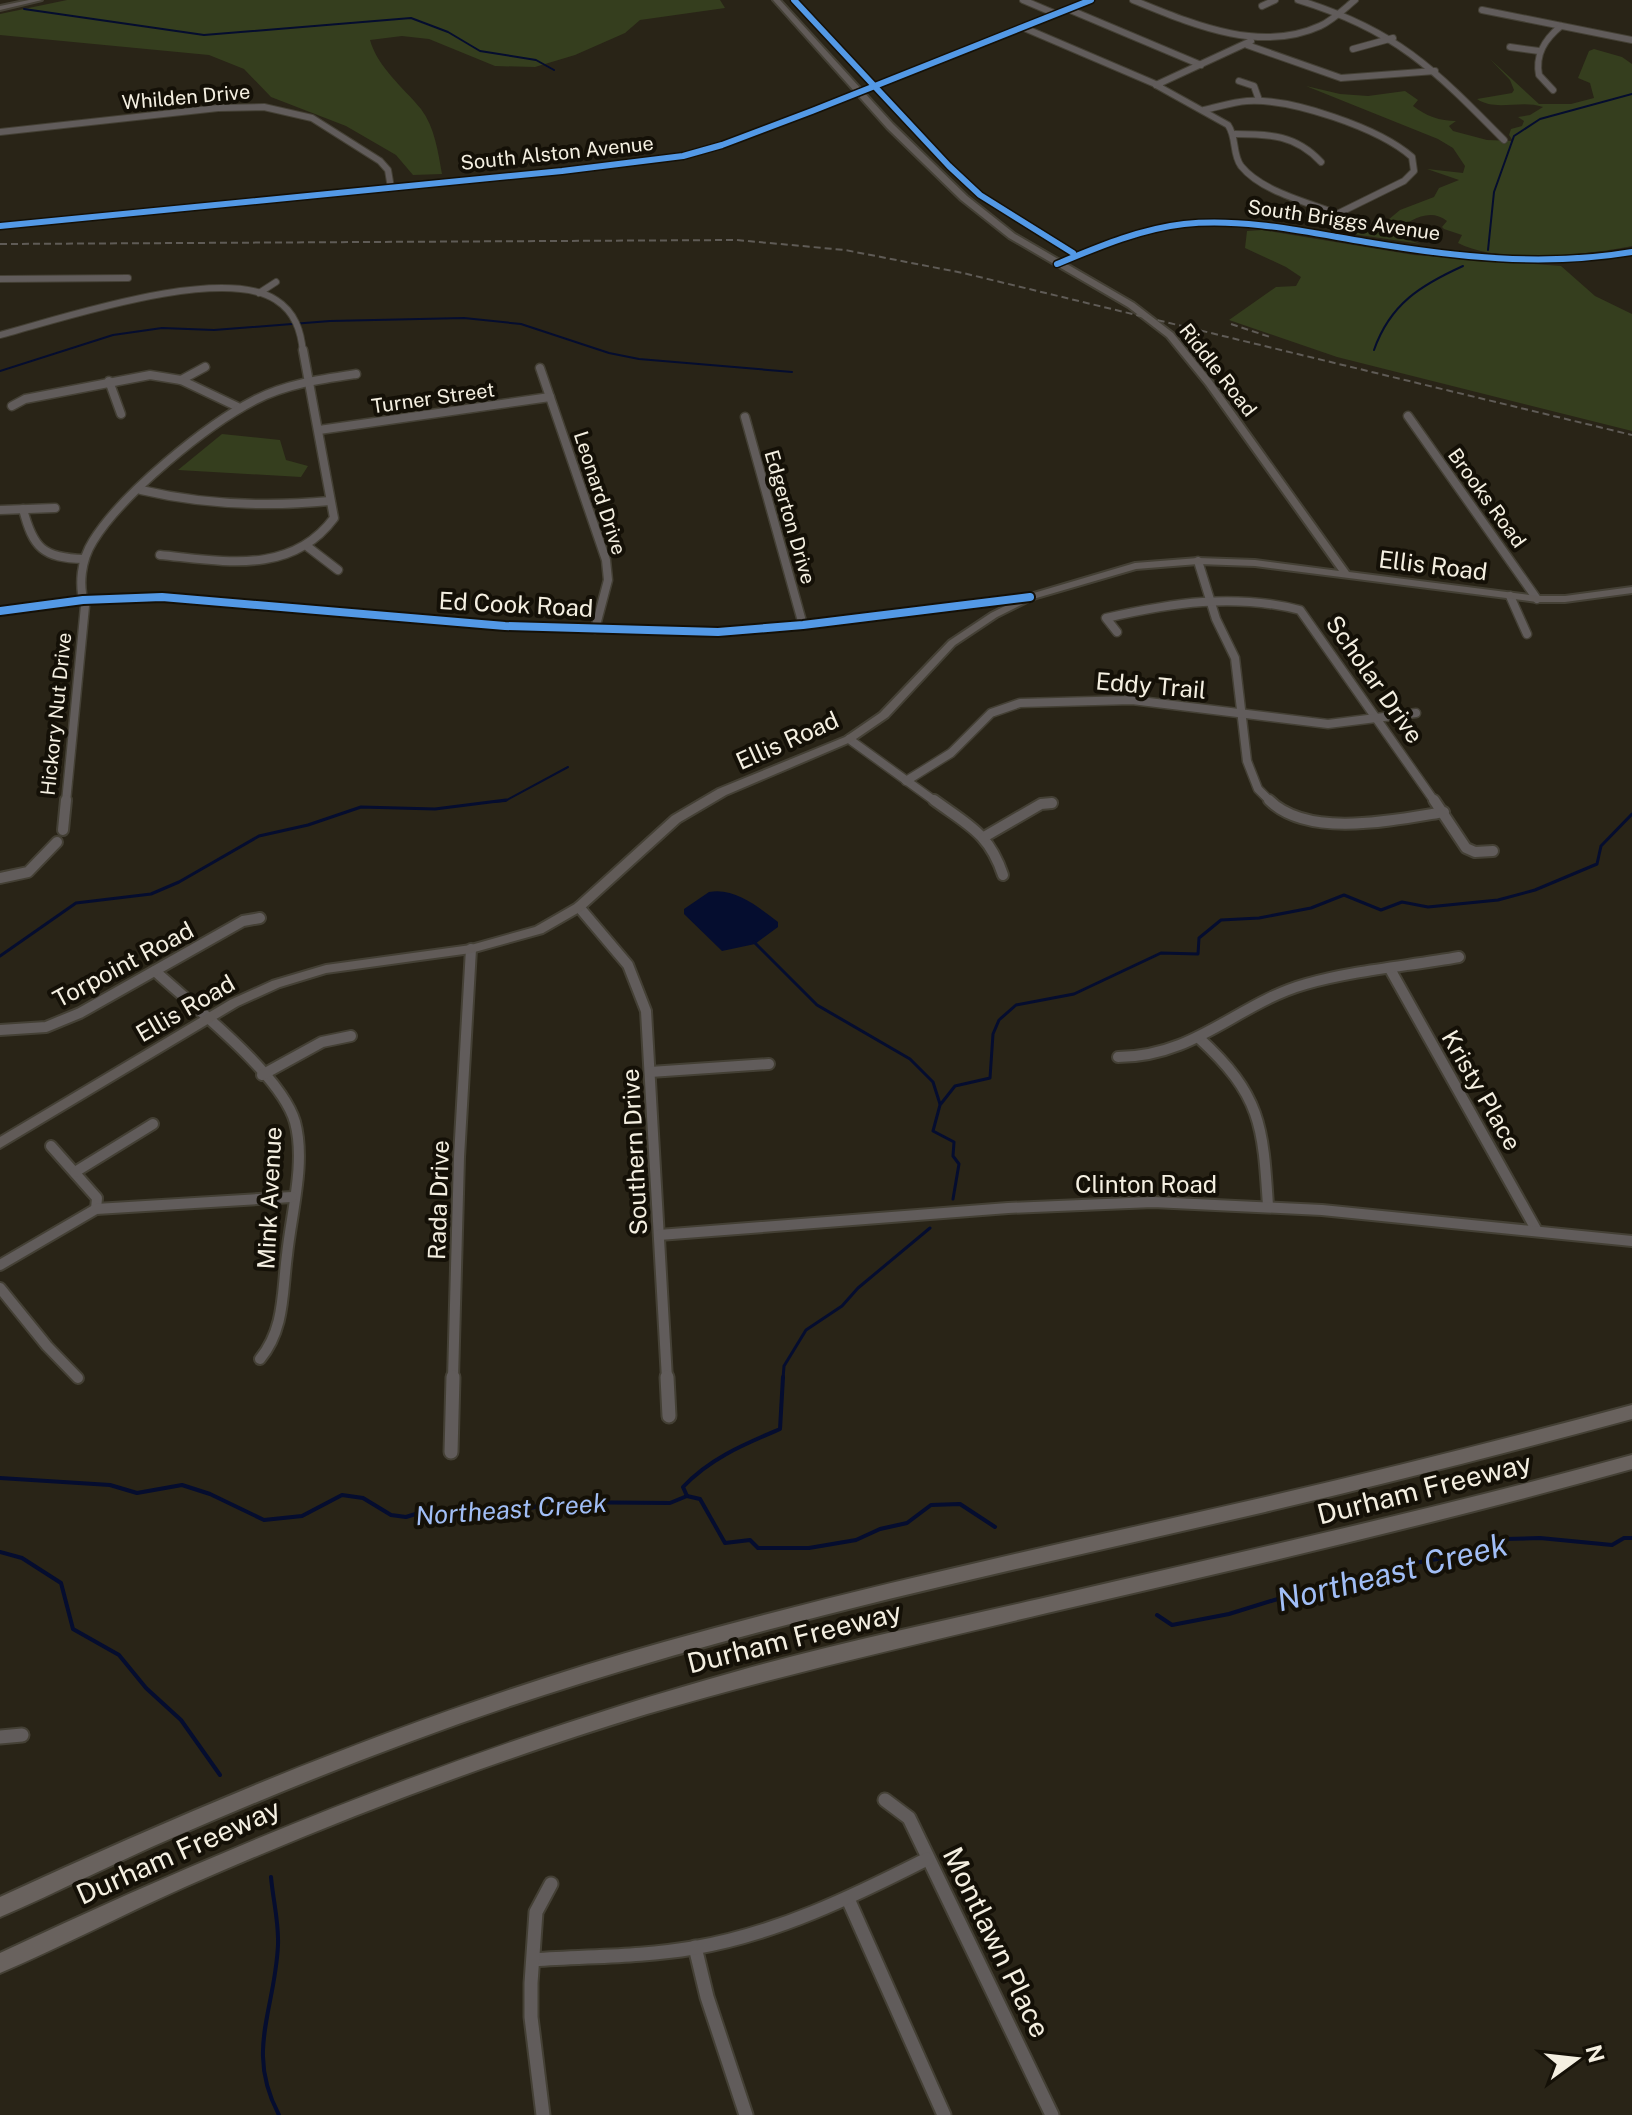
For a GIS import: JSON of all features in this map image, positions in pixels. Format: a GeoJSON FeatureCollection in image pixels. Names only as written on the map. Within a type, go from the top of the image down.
{"type":"FeatureCollection","features":[{"type":"Feature","properties":{"kind":"highway","name":"Durham Freeway"},"geometry":{"type":"LineString","coordinates":[[0,1907],[297,1776],[444,1721],[602,1669],[869,1596],[1385,1477],[1632,1412]]}},
{"type":"Feature","properties":{"kind":"highway","name":"Durham Freeway"},"geometry":{"type":"LineString","coordinates":[[0,1963],[145,1895],[310,1824],[442,1773],[600,1719],[812,1659],[1407,1523],[1632,1462]]}},
{"type":"Feature","properties":{"kind":"main road"},"geometry":{"type":"LineString","coordinates":[[0,5],[13,0]]}},
{"type":"Feature","properties":{"kind":"main road"},"geometry":{"type":"LineString","coordinates":[[0,5],[39,0]]}},
{"type":"Feature","properties":{"kind":"main road","name":"Riddle Road"},"geometry":{"type":"LineString","coordinates":[[776,0],[859,92],[964,198],[1012,236],[1131,305],[1179,344],[1347,576]]}},
{"type":"Feature","properties":{"kind":"main road","name":"Ellis Road"},"geometry":{"type":"LineString","coordinates":[[0,1143],[209,1018],[276,984],[326,969],[471,949],[539,930],[579,907],[676,819],[722,792],[849,739],[884,715],[952,643],[994,615],[1030,597],[1135,566],[1198,561],[1255,563],[1537,599],[1565,599],[1632,590]]}},
{"type":"Feature","properties":{"kind":"street"},"geometry":{"type":"LineString","coordinates":[[1023,0],[1056,14]]}},
{"type":"Feature","properties":{"kind":"street","name":"South Alston Avenue"},"geometry":{"type":"LineString","coordinates":[[0,226],[683,156],[744,138],[1091,0]]}},
{"type":"Feature","properties":{"kind":"street"},"geometry":{"type":"LineString","coordinates":[[1133,0],[1204,27],[1253,35],[1311,29],[1355,0]]}},
{"type":"Feature","properties":{"kind":"street"},"geometry":{"type":"LineString","coordinates":[[1262,6],[1275,0]]}},
{"type":"Feature","properties":{"kind":"street"},"geometry":{"type":"LineString","coordinates":[[1298,0],[1339,13],[1393,38],[1435,71],[1504,140]]}},
{"type":"Feature","properties":{"kind":"street"},"geometry":{"type":"LineString","coordinates":[[1068,9],[1201,65]]}},
{"type":"Feature","properties":{"kind":"street"},"geometry":{"type":"LineString","coordinates":[[1482,10],[1632,40]]}},
{"type":"Feature","properties":{"kind":"street"},"geometry":{"type":"LineString","coordinates":[[1553,90],[1541,76],[1539,51],[1547,37],[1561,26]]}},
{"type":"Feature","properties":{"kind":"street"},"geometry":{"type":"LineString","coordinates":[[1022,27],[1156,85],[1226,123],[1235,134],[1237,158],[1248,173],[1337,214],[1404,181],[1414,171],[1412,157],[1397,144],[1302,106],[1259,100],[1228,103],[1204,110]]}},
{"type":"Feature","properties":{"kind":"street"},"geometry":{"type":"LineString","coordinates":[[1156,85],[1247,45],[1253,35]]}},
{"type":"Feature","properties":{"kind":"street"},"geometry":{"type":"LineString","coordinates":[[1353,49],[1393,38]]}},
{"type":"Feature","properties":{"kind":"street"},"geometry":{"type":"LineString","coordinates":[[1247,45],[1341,78],[1435,71]]}},
{"type":"Feature","properties":{"kind":"street"},"geometry":{"type":"LineString","coordinates":[[1510,47],[1539,51]]}},
{"type":"Feature","properties":{"kind":"street"},"geometry":{"type":"LineString","coordinates":[[1239,81],[1254,86],[1259,100]]}},
{"type":"Feature","properties":{"kind":"street","name":"Whilden Drive"},"geometry":{"type":"LineString","coordinates":[[0,132],[218,108],[276,108],[312,118],[380,161],[388,170],[391,188]]}},
{"type":"Feature","properties":{"kind":"street"},"geometry":{"type":"LineString","coordinates":[[1235,134],[1273,134],[1295,139],[1307,146],[1321,162]]}},
{"type":"Feature","properties":{"kind":"street","name":"South Briggs Avenue"},"geometry":{"type":"LineString","coordinates":[[1057,264],[1130,235],[1175,225],[1215,222],[1273,226],[1406,249],[1472,256],[1568,260],[1632,252]]}},
{"type":"Feature","properties":{"kind":"street"},"geometry":{"type":"LineString","coordinates":[[0,279],[128,278]]}},
{"type":"Feature","properties":{"kind":"street"},"geometry":{"type":"LineString","coordinates":[[259,293],[276,282]]}},
{"type":"Feature","properties":{"kind":"street"},"geometry":{"type":"LineString","coordinates":[[0,335],[181,289],[216,287],[259,293],[285,306],[296,320],[334,518],[329,528],[308,547],[259,559],[160,555]]}},
{"type":"Feature","properties":{"kind":"street"},"geometry":{"type":"LineString","coordinates":[[181,380],[205,367]]}},
{"type":"Feature","properties":{"kind":"street","name":"Leonard Drive"},"geometry":{"type":"LineString","coordinates":[[540,368],[606,560],[608,580],[595,629]]}},
{"type":"Feature","properties":{"kind":"street"},"geometry":{"type":"LineString","coordinates":[[23,509],[30,538],[37,547],[61,558],[84,559],[95,538],[141,490],[202,435],[240,408],[277,391],[356,374]]}},
{"type":"Feature","properties":{"kind":"street"},"geometry":{"type":"LineString","coordinates":[[12,406],[25,399],[150,375],[181,380],[240,408]]}},
{"type":"Feature","properties":{"kind":"street"},"geometry":{"type":"LineString","coordinates":[[109,381],[121,414]]}},
{"type":"Feature","properties":{"kind":"street","name":"Turner Street"},"geometry":{"type":"LineString","coordinates":[[319,430],[550,397]]}},
{"type":"Feature","properties":{"kind":"street","name":"Brooks Road"},"geometry":{"type":"LineString","coordinates":[[1408,416],[1537,599]]}},
{"type":"Feature","properties":{"kind":"street","name":"Edgerton Drive"},"geometry":{"type":"LineString","coordinates":[[745,417],[803,625]]}},
{"type":"Feature","properties":{"kind":"street"},"geometry":{"type":"LineString","coordinates":[[141,490],[211,502],[272,505],[330,501]]}},
{"type":"Feature","properties":{"kind":"street"},"geometry":{"type":"LineString","coordinates":[[0,510],[55,508]]}},
{"type":"Feature","properties":{"kind":"street"},"geometry":{"type":"LineString","coordinates":[[308,547],[338,570]]}},
{"type":"Feature","properties":{"kind":"street","name":"Hickory Nut Drive"},"geometry":{"type":"LineString","coordinates":[[63,830],[85,606],[84,559]]}},
{"type":"Feature","properties":{"kind":"street"},"geometry":{"type":"LineString","coordinates":[[1198,561],[1210,600],[1234,653],[1247,761],[1252,778],[1270,800],[1291,814],[1320,823],[1349,825],[1444,812]]}},
{"type":"Feature","properties":{"kind":"street"},"geometry":{"type":"LineString","coordinates":[[1510,596],[1527,634]]}},
{"type":"Feature","properties":{"kind":"street","name":"Ed Cook Road"},"geometry":{"type":"LineString","coordinates":[[0,611],[83,600],[162,597],[491,625],[718,632],[803,625],[1030,597]]}},
{"type":"Feature","properties":{"kind":"street","name":"Scholar Drive"},"geometry":{"type":"LineString","coordinates":[[1117,632],[1106,618],[1168,604],[1210,600],[1290,607],[1302,612],[1444,812],[1466,848],[1475,852],[1493,851]]}},
{"type":"Feature","properties":{"kind":"street","name":"Eddy Trail"},"geometry":{"type":"LineString","coordinates":[[906,781],[951,753],[991,713],[1020,703],[1132,700],[1328,724],[1380,720],[1416,713]]}},
{"type":"Feature","properties":{"kind":"street"},"geometry":{"type":"LineString","coordinates":[[849,739],[984,837],[995,851],[1003,875]]}},
{"type":"Feature","properties":{"kind":"street"},"geometry":{"type":"LineString","coordinates":[[984,837],[1041,804],[1052,803]]}},
{"type":"Feature","properties":{"kind":"street"},"geometry":{"type":"LineString","coordinates":[[0,878],[28,872],[57,842]]}},
{"type":"Feature","properties":{"kind":"street","name":"Southern Drive"},"geometry":{"type":"LineString","coordinates":[[579,907],[614,945],[634,976],[646,1011],[669,1416]]}},
{"type":"Feature","properties":{"kind":"street","name":"Torpoint Road"},"geometry":{"type":"LineString","coordinates":[[0,1030],[46,1027],[80,1013],[243,921],[260,918]]}},
{"type":"Feature","properties":{"kind":"street","name":"Rada Drive"},"geometry":{"type":"LineString","coordinates":[[451,1452],[459,1157],[471,949]]}},
{"type":"Feature","properties":{"kind":"street"},"geometry":{"type":"LineString","coordinates":[[1118,1057],[1152,1054],[1199,1038],[1257,1005],[1297,987],[1459,957]]}},
{"type":"Feature","properties":{"kind":"street","name":"Kristy Place"},"geometry":{"type":"LineString","coordinates":[[1390,969],[1537,1231]]}},
{"type":"Feature","properties":{"kind":"street","name":"Mink Avenue"},"geometry":{"type":"LineString","coordinates":[[155,971],[209,1018],[287,1102],[294,1118],[292,1197],[279,1333],[260,1359]]}},
{"type":"Feature","properties":{"kind":"street"},"geometry":{"type":"LineString","coordinates":[[262,1075],[322,1042],[351,1036]]}},
{"type":"Feature","properties":{"kind":"street"},"geometry":{"type":"LineString","coordinates":[[1199,1038],[1240,1078],[1255,1103],[1268,1206]]}},
{"type":"Feature","properties":{"kind":"street"},"geometry":{"type":"LineString","coordinates":[[650,1072],[769,1064]]}},
{"type":"Feature","properties":{"kind":"street"},"geometry":{"type":"LineString","coordinates":[[75,1172],[153,1124]]}},
{"type":"Feature","properties":{"kind":"street"},"geometry":{"type":"LineString","coordinates":[[51,1146],[97,1198],[96,1209]]}},
{"type":"Feature","properties":{"kind":"street"},"geometry":{"type":"LineString","coordinates":[[0,1265],[96,1209],[292,1197]]}},
{"type":"Feature","properties":{"kind":"street","name":"Clinton Road"},"geometry":{"type":"LineString","coordinates":[[659,1235],[1057,1205],[1153,1202],[1268,1206],[1632,1241]]}},
{"type":"Feature","properties":{"kind":"street"},"geometry":{"type":"LineString","coordinates":[[0,1288],[45,1341],[55,1358],[78,1378]]}},
{"type":"Feature","properties":{"kind":"street"},"geometry":{"type":"LineString","coordinates":[[0,1737],[22,1735]]}},
{"type":"Feature","properties":{"kind":"street","name":"Montlawn Place"},"geometry":{"type":"LineString","coordinates":[[885,1800],[909,1818],[1052,2115]]}},
{"type":"Feature","properties":{"kind":"street"},"geometry":{"type":"LineString","coordinates":[[534,1960],[695,1947],[761,1930],[848,1899],[927,1859]]}},
{"type":"Feature","properties":{"kind":"street"},"geometry":{"type":"LineString","coordinates":[[543,2115],[531,2017],[536,1912],[551,1884]]}},
{"type":"Feature","properties":{"kind":"street"},"geometry":{"type":"LineString","coordinates":[[848,1899],[944,2115]]}},
{"type":"Feature","properties":{"kind":"street"},"geometry":{"type":"LineString","coordinates":[[695,1947],[707,1997],[746,2115]]}},
{"type":"Feature","properties":{"kind":"green space"},"geometry":{"type":"Polygon","coordinates":[[[67,0],[720,0],[725,8],[640,20],[625,33],[575,55],[535,67],[495,66],[429,39],[402,36],[370,40],[379,60],[421,109],[433,132],[442,174],[413,175],[396,155],[346,126],[271,97],[244,69],[209,55],[0,35],[0,14],[67,0]]]}},
{"type":"Feature","properties":{"kind":"green space"},"geometry":{"type":"Polygon","coordinates":[[[1594,49],[1622,57],[1632,64],[1632,246],[1569,255],[1496,254],[1458,243],[1462,235],[1444,229],[1442,227],[1447,221],[1434,215],[1413,220],[1395,232],[1395,236],[1421,244],[1339,232],[1355,232],[1382,225],[1400,210],[1434,197],[1439,188],[1459,180],[1427,169],[1463,173],[1465,166],[1453,148],[1438,139],[1306,86],[1340,94],[1368,96],[1405,91],[1418,100],[1413,106],[1423,113],[1456,121],[1449,126],[1453,131],[1487,140],[1513,141],[1509,135],[1511,129],[1522,126],[1524,121],[1518,117],[1530,115],[1543,107],[1492,105],[1477,99],[1512,93],[1514,90],[1510,80],[1490,59],[1539,104],[1571,104],[1594,98],[1590,83],[1578,78],[1589,51],[1594,49]]]}},
{"type":"Feature","properties":{"kind":"green space"},"geometry":{"type":"Polygon","coordinates":[[[1262,230],[1414,255],[1561,266],[1595,296],[1632,314],[1632,431],[1337,357],[1229,320],[1276,287],[1296,286],[1301,277],[1245,248],[1247,231],[1262,230]]]}},
{"type":"Feature","properties":{"kind":"green space"},"geometry":{"type":"Polygon","coordinates":[[[222,434],[280,440],[286,460],[308,466],[301,477],[178,470],[222,434]]]}},
{"type":"Feature","properties":{"kind":"water"},"geometry":{"type":"Polygon","coordinates":[[[709,892],[737,895],[778,922],[778,927],[755,944],[722,951],[684,914],[684,909],[709,892]]]}},
{"type":"Feature","properties":{"kind":"waterway"},"geometry":{"type":"LineString","coordinates":[[24,9],[204,35],[411,18],[448,32],[480,51],[536,60],[554,70]]}},
{"type":"Feature","properties":{"kind":"waterway"},"geometry":{"type":"LineString","coordinates":[[1488,250],[1494,192],[1514,136],[1540,119],[1632,94]]}},
{"type":"Feature","properties":{"kind":"waterway"},"geometry":{"type":"LineString","coordinates":[[1374,350],[1398,308],[1421,289],[1463,266]]}},
{"type":"Feature","properties":{"kind":"waterway"},"geometry":{"type":"LineString","coordinates":[[0,371],[113,335],[162,328],[214,330],[330,321],[464,318],[521,324],[609,353],[639,359],[792,372]]}},
{"type":"Feature","properties":{"kind":"waterway"},"geometry":{"type":"LineString","coordinates":[[492,802],[505,801],[568,767]]}},
{"type":"Feature","properties":{"kind":"waterway"},"geometry":{"type":"LineString","coordinates":[[0,956],[76,903],[151,894],[179,882],[259,836],[308,825],[361,807],[435,809],[506,800]]}},
{"type":"Feature","properties":{"kind":"waterway"},"geometry":{"type":"LineString","coordinates":[[953,1199],[959,1164],[953,1156],[954,1142],[933,1131],[940,1105],[955,1086],[990,1078],[993,1034],[999,1020],[1016,1005],[1074,994],[1161,953],[1198,954],[1199,938],[1221,920],[1259,918],[1311,908],[1344,895],[1381,910],[1402,902],[1428,907],[1498,900],[1535,890],[1597,864],[1601,846],[1632,814]]}},
{"type":"Feature","properties":{"kind":"waterway"},"geometry":{"type":"LineString","coordinates":[[754,942],[817,1005],[910,1059],[933,1082],[940,1104]]}},
{"type":"Feature","properties":{"kind":"waterway"},"geometry":{"type":"LineString","coordinates":[[783,1379],[784,1366],[806,1330],[842,1306],[858,1288],[930,1228]]}},
{"type":"Feature","properties":{"kind":"waterway"},"geometry":{"type":"LineString","coordinates":[[687,1496],[683,1487],[705,1468],[728,1453],[780,1429],[783,1377]]}},
{"type":"Feature","properties":{"kind":"waterway","name":"Northeast Creek"},"geometry":{"type":"LineString","coordinates":[[0,1478],[110,1485],[137,1493],[182,1485],[210,1494],[264,1520],[302,1516],[342,1495],[363,1498],[391,1515],[406,1517],[422,1512],[517,1512],[551,1502],[670,1503],[687,1496]]}},
{"type":"Feature","properties":{"kind":"waterway","name":"Northeast Creek"},"geometry":{"type":"LineString","coordinates":[[687,1496],[700,1499],[725,1543],[750,1540],[758,1548],[809,1548],[856,1540],[880,1529],[907,1523],[931,1505],[960,1504],[995,1527]]}},
{"type":"Feature","properties":{"kind":"waterway","name":"Northeast Creek"},"geometry":{"type":"LineString","coordinates":[[1157,1615],[1172,1625],[1229,1614],[1313,1588],[1325,1588],[1338,1582],[1354,1584],[1404,1565],[1470,1553],[1505,1539],[1540,1538],[1612,1545],[1624,1538],[1632,1538]]}},
{"type":"Feature","properties":{"kind":"waterway"},"geometry":{"type":"LineString","coordinates":[[0,1552],[22,1558],[61,1583],[73,1629],[119,1655],[146,1688],[181,1720],[220,1775]]}},
{"type":"Feature","properties":{"kind":"waterway"},"geometry":{"type":"LineString","coordinates":[[271,1877],[278,1945],[263,2050],[269,2092],[279,2115]]}},
{"type":"Feature","properties":{"kind":"railway"},"geometry":{"type":"LineString","coordinates":[[0,244],[736,240],[845,250],[963,273],[1632,435]]}},
{"type":"Feature","properties":{"kind":"railway"},"geometry":{"type":"LineString","coordinates":[[1231,324],[1270,337]]}},
{"type":"Feature","properties":{"kind":"cycle path"},"geometry":{"type":"LineString","coordinates":[[794,0],[949,166],[980,195],[1073,253]]}},
{"type":"Feature","properties":{"kind":"cycle path"},"geometry":{"type":"LineString","coordinates":[[0,226],[562,171],[683,156],[722,145],[812,111],[1091,0]]}},
{"type":"Feature","properties":{"kind":"cycle path"},"geometry":{"type":"LineString","coordinates":[[1057,264],[1135,234],[1167,226],[1206,223],[1269,226],[1422,251],[1493,259],[1563,260],[1632,252]]}},
{"type":"Feature","properties":{"kind":"cycle path"},"geometry":{"type":"LineString","coordinates":[[0,611],[83,600],[162,597],[505,626],[718,632],[803,625],[1030,597]]}}]}
